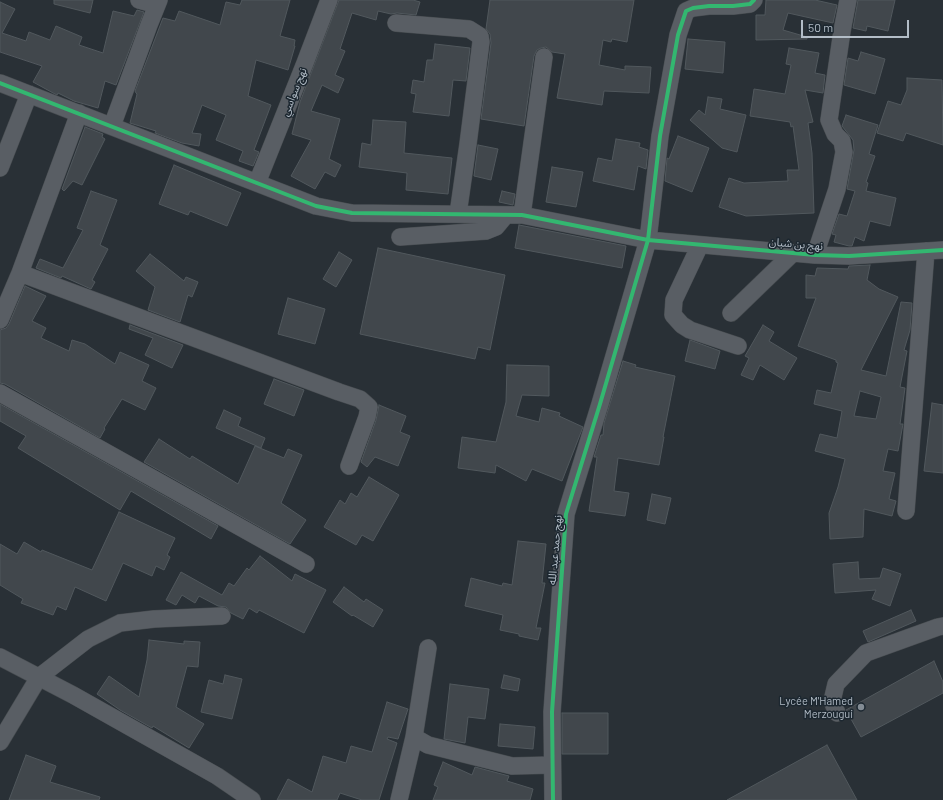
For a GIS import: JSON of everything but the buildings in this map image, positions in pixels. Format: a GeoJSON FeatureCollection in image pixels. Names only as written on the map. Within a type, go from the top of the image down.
{"type":"FeatureCollection","features":[{"type":"Feature","properties":{"kind":"street"},"geometry":{"type":"LineString","coordinates":[[112,126],[148,25],[158,2],[139,0]]}},
{"type":"Feature","properties":{"kind":"street","name":"نهج سواسي"},"geometry":{"type":"LineString","coordinates":[[257,183],[329,0]]}},
{"type":"Feature","properties":{"kind":"street","name":"نهج حمد عبد الله"},"geometry":{"type":"LineString","coordinates":[[553,800],[552,712],[566,514],[648,240],[660,136],[678,35],[686,11],[693,8],[710,6],[750,4],[754,0]]}},
{"type":"Feature","properties":{"kind":"street"},"geometry":{"type":"LineString","coordinates":[[815,255],[837,189],[844,152],[842,141],[835,134],[829,120],[848,0]]}},
{"type":"Feature","properties":{"kind":"street"},"geometry":{"type":"LineString","coordinates":[[396,23],[469,29],[480,36],[481,42],[458,214]]}},
{"type":"Feature","properties":{"kind":"street"},"geometry":{"type":"LineString","coordinates":[[400,237],[486,231],[514,215],[544,57]]}},
{"type":"Feature","properties":{"kind":"street","name":"نهج بن شبان"},"geometry":{"type":"LineString","coordinates":[[0,83],[316,206],[352,213],[514,215],[648,240],[815,255],[849,256],[943,250]]}},
{"type":"Feature","properties":{"kind":"street"},"geometry":{"type":"LineString","coordinates":[[0,168],[29,94]]}},
{"type":"Feature","properties":{"kind":"street"},"geometry":{"type":"LineString","coordinates":[[0,320],[20,273],[79,113]]}},
{"type":"Feature","properties":{"kind":"street"},"geometry":{"type":"LineString","coordinates":[[700,245],[674,300],[673,315],[682,325],[690,330],[738,346]]}},
{"type":"Feature","properties":{"kind":"street"},"geometry":{"type":"LineString","coordinates":[[906,511],[926,251]]}},
{"type":"Feature","properties":{"kind":"street"},"geometry":{"type":"LineString","coordinates":[[731,313],[794,253]]}},
{"type":"Feature","properties":{"kind":"street"},"geometry":{"type":"LineString","coordinates":[[20,273],[360,399],[369,407],[367,417],[349,466]]}},
{"type":"Feature","properties":{"kind":"street"},"geometry":{"type":"LineString","coordinates":[[0,393],[306,564]]}},
{"type":"Feature","properties":{"kind":"street"},"geometry":{"type":"LineString","coordinates":[[0,742],[39,677],[88,639],[120,623],[154,619],[222,616]]}},
{"type":"Feature","properties":{"kind":"street"},"geometry":{"type":"LineString","coordinates":[[837,713],[832,701],[836,684],[866,653],[943,626]]}},
{"type":"Feature","properties":{"kind":"street"},"geometry":{"type":"LineString","coordinates":[[399,800],[414,737],[428,648]]}},
{"type":"Feature","properties":{"kind":"street"},"geometry":{"type":"LineString","coordinates":[[0,657],[73,695],[217,776],[228,793],[252,800]]}},
{"type":"Feature","properties":{"kind":"street"},"geometry":{"type":"LineString","coordinates":[[414,737],[428,745],[512,766],[552,765]]}},
{"type":"Feature","properties":{"kind":"cycle path"},"geometry":{"type":"LineString","coordinates":[[553,800],[552,712],[566,514],[648,240],[660,136],[678,35],[686,11],[693,8],[709,6],[750,4],[754,0]]}},
{"type":"Feature","properties":{"kind":"cycle path"},"geometry":{"type":"LineString","coordinates":[[0,83],[316,206],[352,213],[522,215],[648,240],[815,255],[849,256],[943,250]]}},
{"type":"Feature","properties":{"kind":"place","name":"Lycée M'Hamed Merzougui"},"geometry":{"type":"Point","coordinates":[861,707]}}]}
